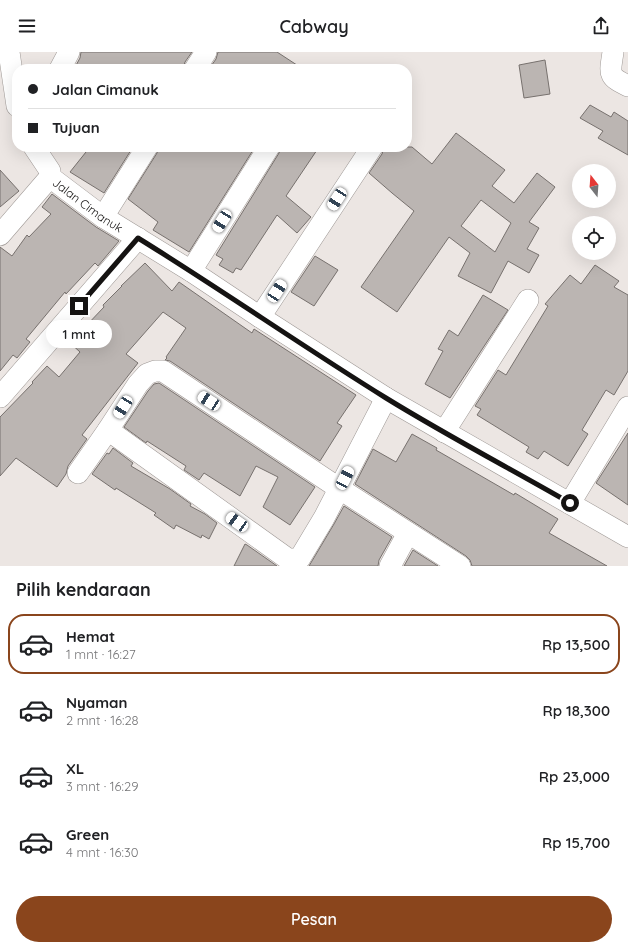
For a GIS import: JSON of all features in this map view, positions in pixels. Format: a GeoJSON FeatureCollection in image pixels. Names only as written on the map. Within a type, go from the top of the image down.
{"type":"FeatureCollection","features":[{"type":"Feature","properties":{"kind":"street"},"geometry":{"type":"LineString","coordinates":[[9,52],[12,72]]}},
{"type":"Feature","properties":{"kind":"street"},"geometry":{"type":"LineString","coordinates":[[63,64],[69,52]]}},
{"type":"Feature","properties":{"kind":"street"},"geometry":{"type":"LineString","coordinates":[[198,64],[206,52]]}},
{"type":"Feature","properties":{"kind":"street"},"geometry":{"type":"LineString","coordinates":[[614,52],[611,68],[612,75],[615,80],[628,86]]}},
{"type":"Feature","properties":{"kind":"street","name":"Jalan Cimanuk"},"geometry":{"type":"LineString","coordinates":[[37,152],[50,171],[50,176],[103,217],[192,271],[260,317],[386,398],[628,537]]}},
{"type":"Feature","properties":{"kind":"street"},"geometry":{"type":"LineString","coordinates":[[103,217],[144,152]]}},
{"type":"Feature","properties":{"kind":"street"},"geometry":{"type":"LineString","coordinates":[[192,271],[266,152]]}},
{"type":"Feature","properties":{"kind":"street"},"geometry":{"type":"LineString","coordinates":[[260,317],[369,152]]}},
{"type":"Feature","properties":{"kind":"street"},"geometry":{"type":"LineString","coordinates":[[0,235],[50,176]]}},
{"type":"Feature","properties":{"kind":"street"},"geometry":{"type":"LineString","coordinates":[[0,397],[138,238]]}},
{"type":"Feature","properties":{"kind":"street"},"geometry":{"type":"LineString","coordinates":[[444,432],[528,300]]}},
{"type":"Feature","properties":{"kind":"street"},"geometry":{"type":"LineString","coordinates":[[78,473],[138,384],[147,374],[155,371],[163,371],[460,566]]}},
{"type":"Feature","properties":{"kind":"street"},"geometry":{"type":"LineString","coordinates":[[108,430],[288,559],[294,559],[300,558],[340,488],[386,398]]}},
{"type":"Feature","properties":{"kind":"street"},"geometry":{"type":"LineString","coordinates":[[570,503],[628,406]]}},
{"type":"Feature","properties":{"kind":"street"},"geometry":{"type":"LineString","coordinates":[[390,566],[408,533]]}},
{"type":"Feature","properties":{"kind":"building"},"geometry":{"type":"Polygon","coordinates":[[[81,52],[192,52],[184,64],[77,64],[81,52]]]}},
{"type":"Feature","properties":{"kind":"building"},"geometry":{"type":"Polygon","coordinates":[[[218,52],[277,52],[295,64],[212,64],[218,52]]]}},
{"type":"Feature","properties":{"kind":"building"},"geometry":{"type":"Polygon","coordinates":[[[545,60],[550,94],[524,98],[519,65],[545,60]]]}},
{"type":"Feature","properties":{"kind":"building"},"geometry":{"type":"Polygon","coordinates":[[[590,105],[611,117],[614,112],[628,121],[628,155],[598,138],[603,131],[580,118],[590,105]]]}},
{"type":"Feature","properties":{"kind":"building"},"geometry":{"type":"Polygon","coordinates":[[[456,133],[505,170],[492,186],[514,203],[537,173],[555,187],[529,222],[539,228],[527,249],[539,255],[529,273],[508,261],[491,293],[458,276],[470,253],[449,237],[397,312],[361,287],[414,211],[369,173],[383,152],[412,152],[412,147],[432,164],[456,133]],[[481,200],[461,226],[495,252],[511,223],[481,200]]]}},
{"type":"Feature","properties":{"kind":"building"},"geometry":{"type":"Polygon","coordinates":[[[86,152],[130,152],[104,193],[70,172],[86,152]]]}},
{"type":"Feature","properties":{"kind":"building"},"geometry":{"type":"Polygon","coordinates":[[[252,152],[189,252],[153,230],[158,222],[128,199],[157,153],[252,152]]]}},
{"type":"Feature","properties":{"kind":"building"},"geometry":{"type":"Polygon","coordinates":[[[316,152],[286,196],[311,217],[297,233],[277,215],[241,270],[236,268],[233,273],[219,265],[223,259],[216,255],[279,153],[316,152]]]}},
{"type":"Feature","properties":{"kind":"building"},"geometry":{"type":"Polygon","coordinates":[[[0,170],[19,191],[0,207],[0,170]]]}},
{"type":"Feature","properties":{"kind":"building"},"geometry":{"type":"Polygon","coordinates":[[[52,194],[96,227],[119,241],[98,266],[95,263],[66,294],[65,292],[26,339],[30,342],[17,358],[13,355],[0,371],[0,247],[12,256],[27,235],[29,237],[51,214],[42,207],[52,194]]]}},
{"type":"Feature","properties":{"kind":"building"},"geometry":{"type":"Polygon","coordinates":[[[315,256],[338,270],[314,306],[291,292],[315,256]]]}},
{"type":"Feature","properties":{"kind":"building"},"geometry":{"type":"Polygon","coordinates":[[[145,263],[172,291],[179,282],[252,333],[254,329],[356,395],[337,423],[342,426],[320,461],[170,361],[165,360],[186,328],[163,312],[126,354],[138,363],[82,435],[87,439],[68,466],[66,474],[57,487],[16,458],[0,476],[0,417],[33,383],[32,382],[47,366],[59,377],[80,352],[69,342],[104,307],[103,305],[121,286],[145,263]]]}},
{"type":"Feature","properties":{"kind":"building"},"geometry":{"type":"Polygon","coordinates":[[[595,265],[619,281],[614,287],[628,295],[628,371],[614,395],[606,390],[582,430],[588,434],[568,466],[544,451],[538,459],[526,452],[529,447],[477,415],[481,409],[475,406],[498,370],[506,375],[548,306],[545,304],[570,275],[581,284],[595,265]]]}},
{"type":"Feature","properties":{"kind":"building"},"geometry":{"type":"Polygon","coordinates":[[[483,295],[508,310],[450,398],[425,384],[443,351],[438,349],[449,330],[458,336],[483,295]]]}},
{"type":"Feature","properties":{"kind":"building"},"geometry":{"type":"Polygon","coordinates":[[[159,383],[315,487],[290,525],[263,507],[278,477],[256,466],[240,496],[204,473],[199,480],[184,470],[186,466],[147,441],[146,443],[124,427],[148,391],[154,384],[159,383]]]}},
{"type":"Feature","properties":{"kind":"building"},"geometry":{"type":"Polygon","coordinates":[[[628,433],[628,505],[596,483],[628,433]]]}},
{"type":"Feature","properties":{"kind":"building"},"geometry":{"type":"Polygon","coordinates":[[[412,434],[437,448],[436,450],[514,495],[515,493],[558,519],[549,533],[607,566],[472,566],[470,560],[466,556],[355,484],[373,449],[396,462],[412,434]]]}},
{"type":"Feature","properties":{"kind":"building"},"geometry":{"type":"Polygon","coordinates":[[[113,448],[133,463],[131,466],[170,489],[191,504],[190,506],[205,514],[217,523],[209,539],[202,535],[201,538],[176,525],[174,529],[154,515],[156,513],[116,488],[115,490],[92,474],[107,453],[109,454],[113,448]]]}},
{"type":"Feature","properties":{"kind":"building"},"geometry":{"type":"Polygon","coordinates":[[[344,506],[392,537],[379,560],[378,566],[309,566],[334,524],[344,506]]]}},
{"type":"Feature","properties":{"kind":"building"},"geometry":{"type":"Polygon","coordinates":[[[245,544],[247,545],[277,566],[234,566],[245,544]]]}},
{"type":"Feature","properties":{"kind":"building"},"geometry":{"type":"Polygon","coordinates":[[[413,550],[438,566],[404,566],[413,550]]]}},
{"type":"Feature","properties":{"kind":"route"},"geometry":{"type":"LineString","coordinates":[[79,306],[138,238],[192,271],[260,317],[386,398],[570,503]]}}]}
